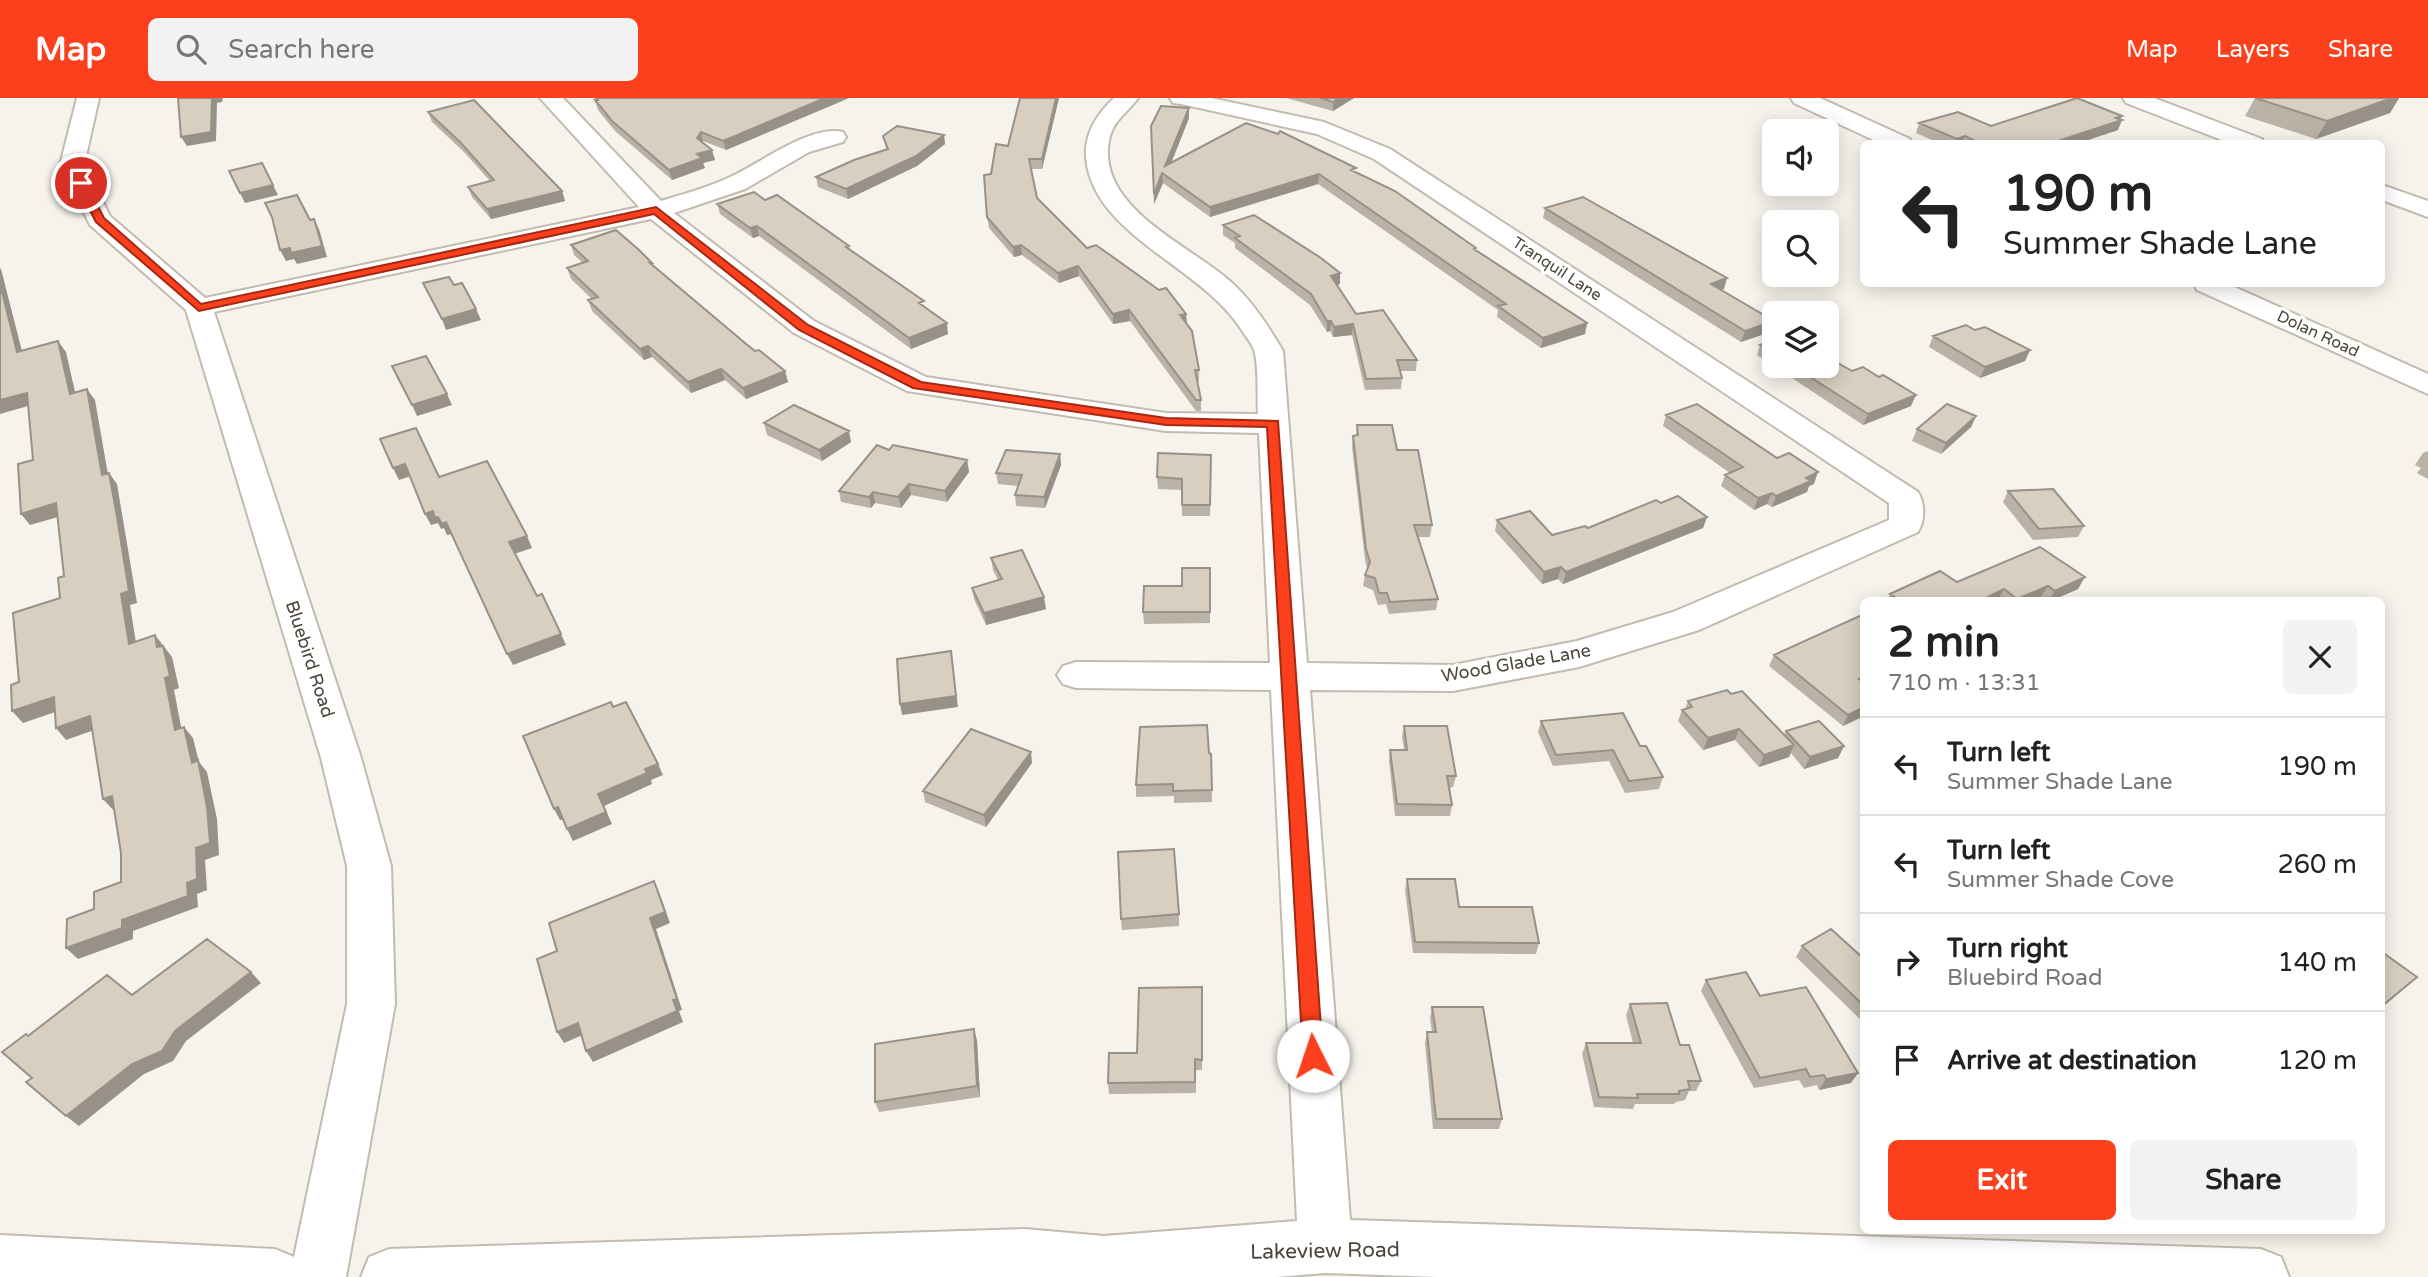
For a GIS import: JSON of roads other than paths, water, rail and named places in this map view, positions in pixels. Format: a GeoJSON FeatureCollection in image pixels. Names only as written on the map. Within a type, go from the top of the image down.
{"type":"FeatureCollection","features":[{"type":"Feature","properties":{"kind":"street"},"geometry":{"type":"LineString","coordinates":[[88,98],[72,165],[99,220],[199,307],[656,211],[736,184],[801,147],[835,136]]}},
{"type":"Feature","properties":{"kind":"street"},"geometry":{"type":"LineString","coordinates":[[551,98],[656,211],[804,327],[918,385],[1166,422],[1274,424]]}},
{"type":"Feature","properties":{"kind":"street"},"geometry":{"type":"LineString","coordinates":[[1127,98],[1103,124],[1097,144],[1097,165],[1103,188],[1122,212],[1205,274],[1245,311],[1269,351],[1325,1247]]}},
{"type":"Feature","properties":{"kind":"street","name":"Tranquil Lane"},"geometry":{"type":"LineString","coordinates":[[1181,98],[1324,129],[1382,154],[1906,499]]}},
{"type":"Feature","properties":{"kind":"street"},"geometry":{"type":"LineString","coordinates":[[1802,98],[1893,140]]}},
{"type":"Feature","properties":{"kind":"street"},"geometry":{"type":"LineString","coordinates":[[2134,98],[2244,140]]}},
{"type":"Feature","properties":{"kind":"street"},"geometry":{"type":"LineString","coordinates":[[2161,108],[2191,98]]}},
{"type":"Feature","properties":{"kind":"street"},"geometry":{"type":"LineString","coordinates":[[2385,193],[2428,210]]}},
{"type":"Feature","properties":{"kind":"street","name":"Dolan Road"},"geometry":{"type":"LineString","coordinates":[[2214,287],[2428,384]]}},
{"type":"Feature","properties":{"kind":"street","name":"Bluebird Road"},"geometry":{"type":"LineString","coordinates":[[199,307],[341,758],[369,866],[371,1004],[318,1277]]}},
{"type":"Feature","properties":{"kind":"street","name":"Wood Glade Lane"},"geometry":{"type":"LineString","coordinates":[[1076,676],[1453,678],[1579,654],[1686,621],[1906,525],[1906,499]]}},
{"type":"Feature","properties":{"kind":"street","name":"Lakeview Road"},"geometry":{"type":"LineString","coordinates":[[389,1277],[1026,1256],[1104,1262],[1325,1247],[2261,1277]]}},
{"type":"Feature","properties":{"kind":"street"},"geometry":{"type":"LineString","coordinates":[[0,1262],[275,1277]]}}]}
